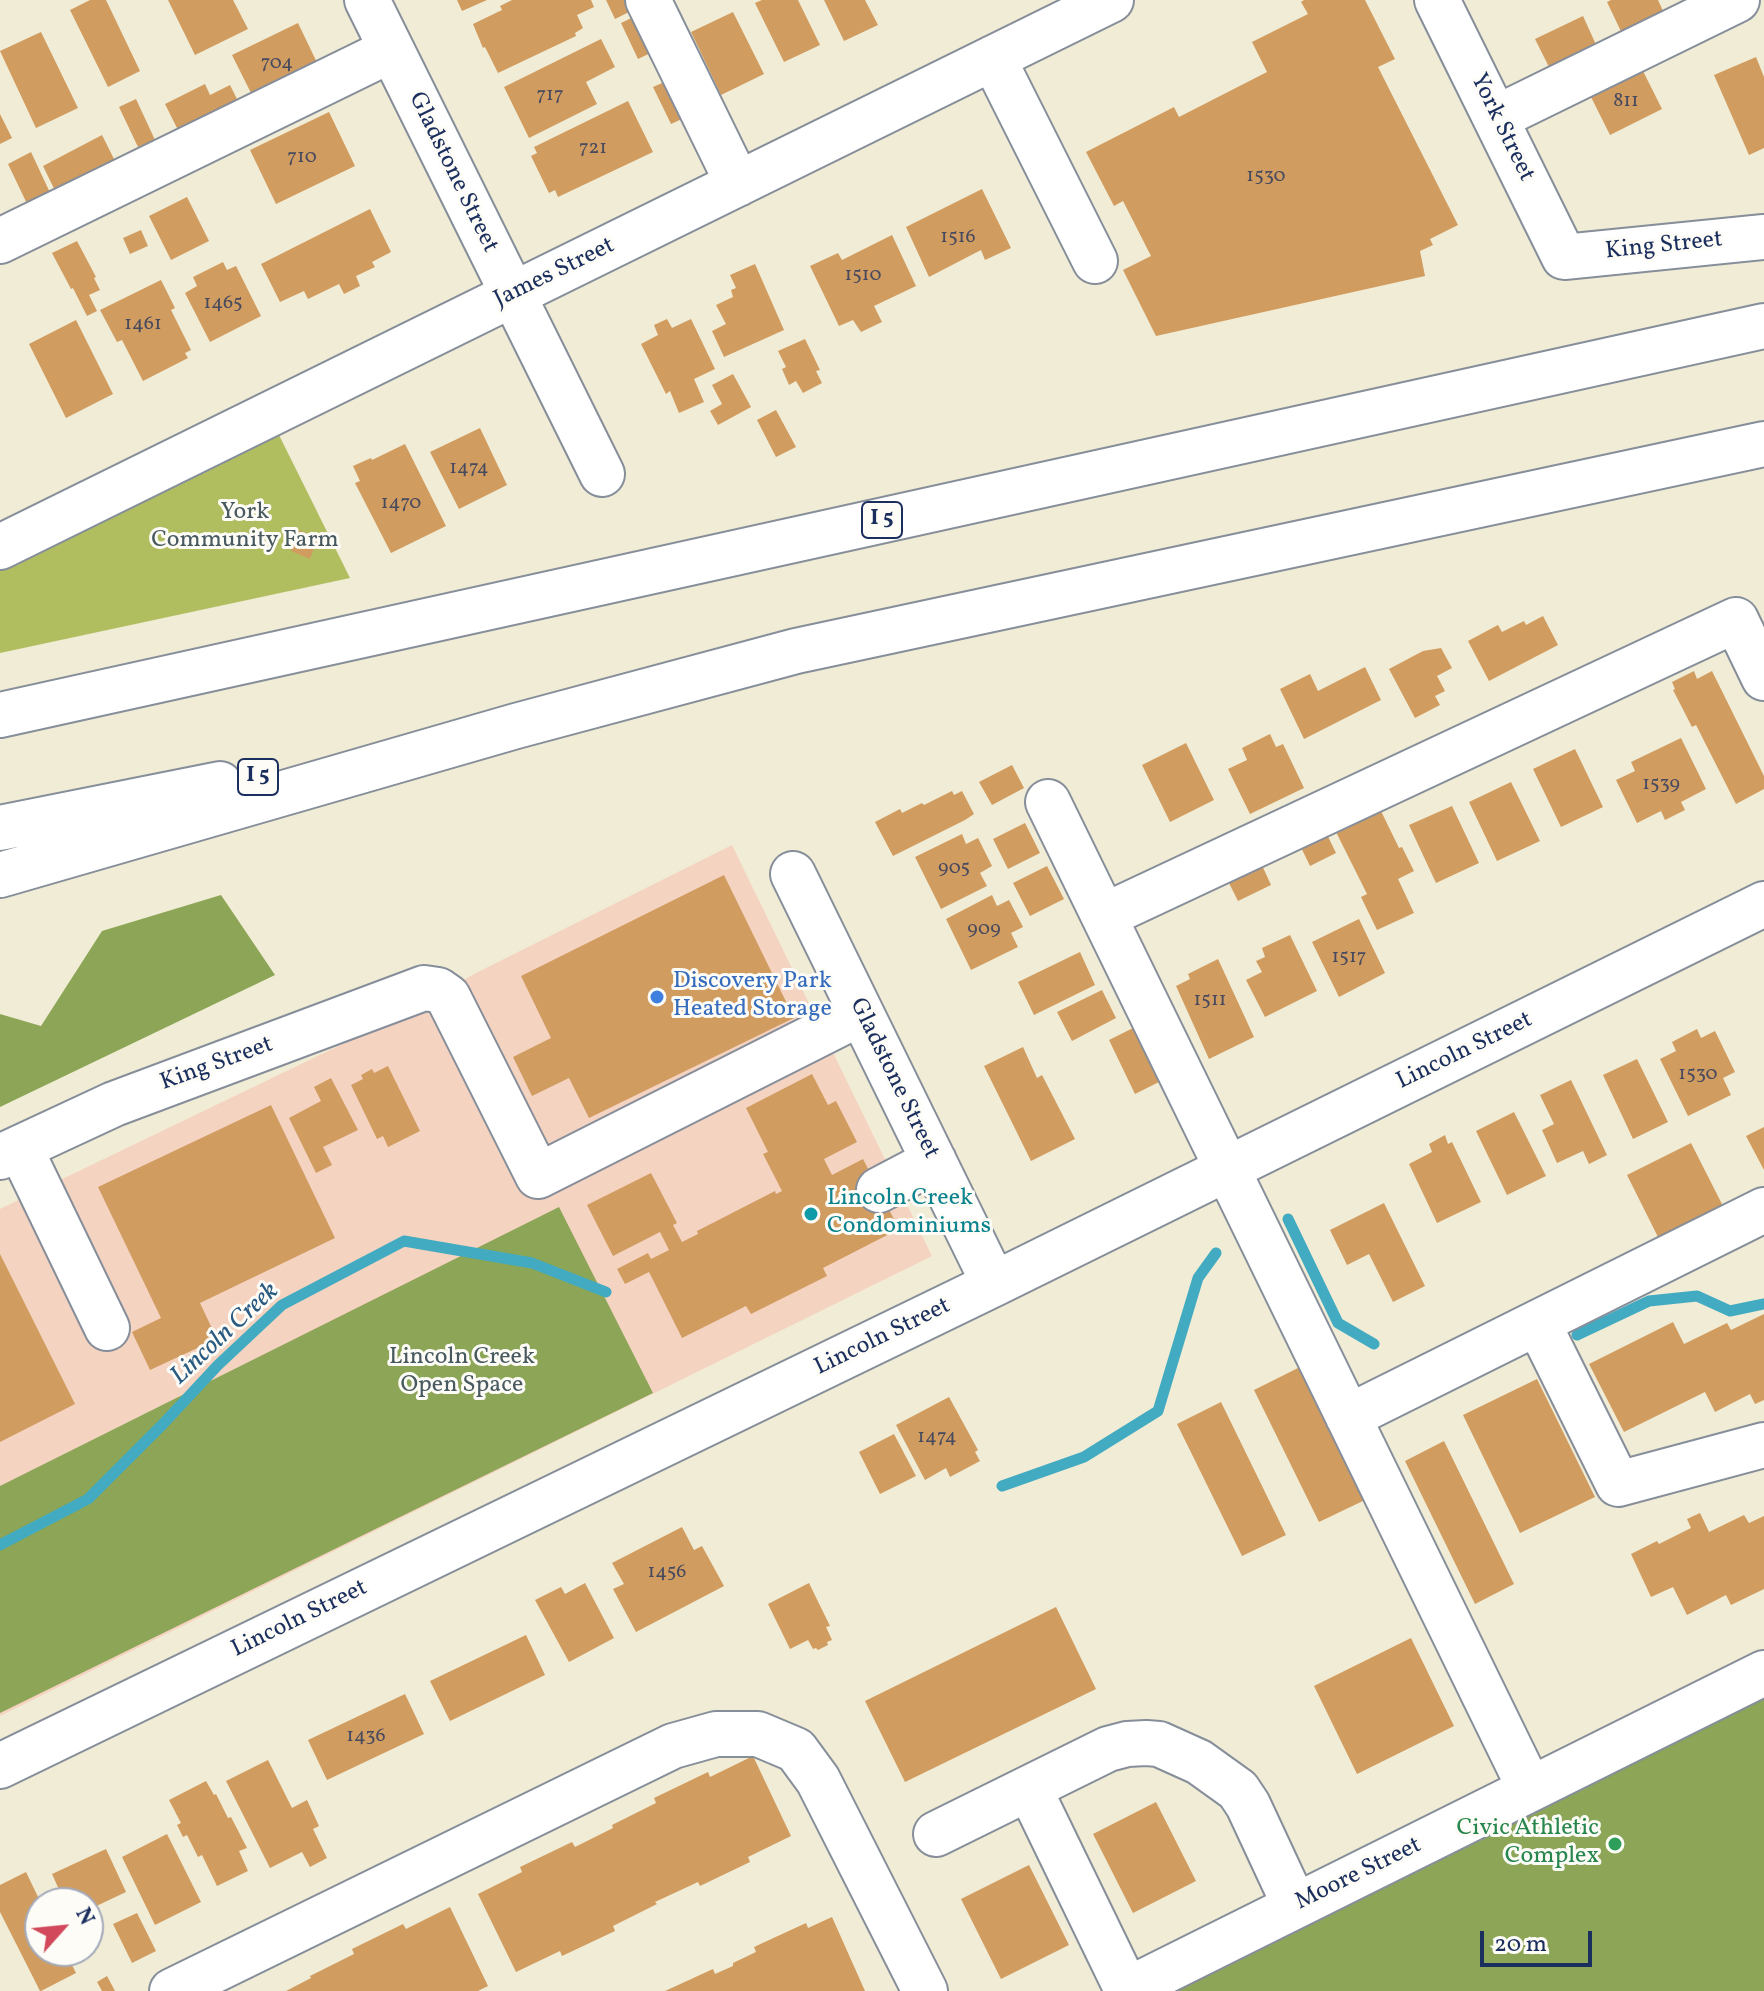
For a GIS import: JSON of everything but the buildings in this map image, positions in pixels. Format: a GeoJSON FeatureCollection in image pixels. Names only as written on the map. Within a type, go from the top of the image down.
{"type":"FeatureCollection","features":[{"type":"Feature","properties":{"kind":"main road","name":"Gladstone Street"},"geometry":{"type":"LineString","coordinates":[[367,0],[602,474]]}},
{"type":"Feature","properties":{"kind":"main road"},"geometry":{"type":"LineString","coordinates":[[648,0],[738,184]]}},
{"type":"Feature","properties":{"kind":"main road","name":"James Street"},"geometry":{"type":"LineString","coordinates":[[0,547],[1111,0]]}},
{"type":"Feature","properties":{"kind":"main road","name":"York Street"},"geometry":{"type":"LineString","coordinates":[[1437,0],[1564,257]]}},
{"type":"Feature","properties":{"kind":"main road"},"geometry":{"type":"LineString","coordinates":[[1496,118],[1737,0]]}},
{"type":"Feature","properties":{"kind":"main road"},"geometry":{"type":"LineString","coordinates":[[0,241],[391,50]]}},
{"type":"Feature","properties":{"kind":"main road"},"geometry":{"type":"LineString","coordinates":[[993,58],[1095,261]]}},
{"type":"Feature","properties":{"kind":"main road","name":"King Street"},"geometry":{"type":"LineString","coordinates":[[1564,257],[1764,237]]}},
{"type":"Feature","properties":{"kind":"main road","name":"I 5"},"geometry":{"type":"LineString","coordinates":[[0,715],[1764,326]]}},
{"type":"Feature","properties":{"kind":"main road","name":"I 5"},"geometry":{"type":"LineString","coordinates":[[0,828],[516,726],[796,651],[1764,444]]}},
{"type":"Feature","properties":{"kind":"main road"},"geometry":{"type":"LineString","coordinates":[[1104,916],[1736,620],[1764,678]]}},
{"type":"Feature","properties":{"kind":"main road"},"geometry":{"type":"LineString","coordinates":[[0,875],[516,726]]}},
{"type":"Feature","properties":{"kind":"main road"},"geometry":{"type":"LineString","coordinates":[[1048,802],[1530,1789]]}},
{"type":"Feature","properties":{"kind":"main road","name":"Gladstone Street"},"geometry":{"type":"LineString","coordinates":[[793,874],[994,1284]]}},
{"type":"Feature","properties":{"kind":"main road","name":"Lincoln Street"},"geometry":{"type":"LineString","coordinates":[[0,1766],[994,1284],[1764,904]]}},
{"type":"Feature","properties":{"kind":"main road","name":"King Street"},"geometry":{"type":"LineString","coordinates":[[10,1152],[114,1104],[424,988],[438,990],[448,997],[538,1176],[861,1013]]}},
{"type":"Feature","properties":{"kind":"main road"},"geometry":{"type":"LineString","coordinates":[[10,1152],[107,1328]]}},
{"type":"Feature","properties":{"kind":"main road"},"geometry":{"type":"LineString","coordinates":[[879,1190],[934,1161]]}},
{"type":"Feature","properties":{"kind":"main road"},"geometry":{"type":"LineString","coordinates":[[1348,1417],[1764,1210]]}},
{"type":"Feature","properties":{"kind":"main road"},"geometry":{"type":"LineString","coordinates":[[1538,1323],[1618,1484],[1764,1445]]}},
{"type":"Feature","properties":{"kind":"main road","name":"Moore Street"},"geometry":{"type":"LineString","coordinates":[[1126,1991],[1764,1673]]}},
{"type":"Feature","properties":{"kind":"main road"},"geometry":{"type":"LineString","coordinates":[[172,1991],[673,1746],[716,1734],[758,1734],[796,1750],[818,1780],[925,1991]]}},
{"type":"Feature","properties":{"kind":"main road"},"geometry":{"type":"LineString","coordinates":[[936,1834],[1108,1749],[1127,1744],[1159,1744],[1199,1762],[1238,1790],[1295,1906]]}},
{"type":"Feature","properties":{"kind":"main road"},"geometry":{"type":"LineString","coordinates":[[1029,1788],[1126,1991]]}},
{"type":"Feature","properties":{"kind":"shaded area"},"geometry":{"type":"Polygon","coordinates":[[[732,845],[932,1256],[0,1716],[0,1209],[380,1026],[476,973],[732,845]]]}},
{"type":"Feature","properties":{"kind":"green space","name":"York Community Farm"},"geometry":{"type":"Polygon","coordinates":[[[278,433],[350,578],[0,653],[0,569],[278,433]]]}},
{"type":"Feature","properties":{"kind":"green space"},"geometry":{"type":"Polygon","coordinates":[[[221,895],[275,975],[0,1107],[0,1014],[41,1026],[102,931],[221,895]]]}},
{"type":"Feature","properties":{"kind":"green space","name":"Lincoln Creek Open Space"},"geometry":{"type":"Polygon","coordinates":[[[559,1207],[653,1393],[0,1713],[0,1486],[559,1207]]]}},
{"type":"Feature","properties":{"kind":"green space","name":"Civic Athletic Complex"},"geometry":{"type":"Polygon","coordinates":[[[1764,1698],[1764,1991],[1170,1991],[1764,1698]]]}},
{"type":"Feature","properties":{"kind":"waterway","name":"Lincoln Creek"},"geometry":{"type":"LineString","coordinates":[[1288,1219],[1338,1323],[1374,1344]]}},
{"type":"Feature","properties":{"kind":"waterway","name":"Lincoln Creek"},"geometry":{"type":"LineString","coordinates":[[0,1545],[88,1499],[218,1365],[282,1305],[404,1241],[532,1263],[606,1292]]}},
{"type":"Feature","properties":{"kind":"waterway","name":"Lincoln Creek"},"geometry":{"type":"LineString","coordinates":[[1002,1486],[1084,1457],[1158,1411],[1198,1278],[1216,1253]]}},
{"type":"Feature","properties":{"kind":"waterway","name":"Lincoln Creek"},"geometry":{"type":"LineString","coordinates":[[1577,1335],[1649,1301],[1697,1296],[1730,1311],[1764,1304]]}},
{"type":"Feature","properties":{"kind":"place","name":"Discovery Park Heated Storage"},"geometry":{"type":"Point","coordinates":[657,997]}},
{"type":"Feature","properties":{"kind":"place","name":"Lincoln Creek Condominiums"},"geometry":{"type":"Point","coordinates":[811,1214]}},
{"type":"Feature","properties":{"kind":"place","name":"Civic Athletic Complex"},"geometry":{"type":"Point","coordinates":[1615,1844]}}]}
